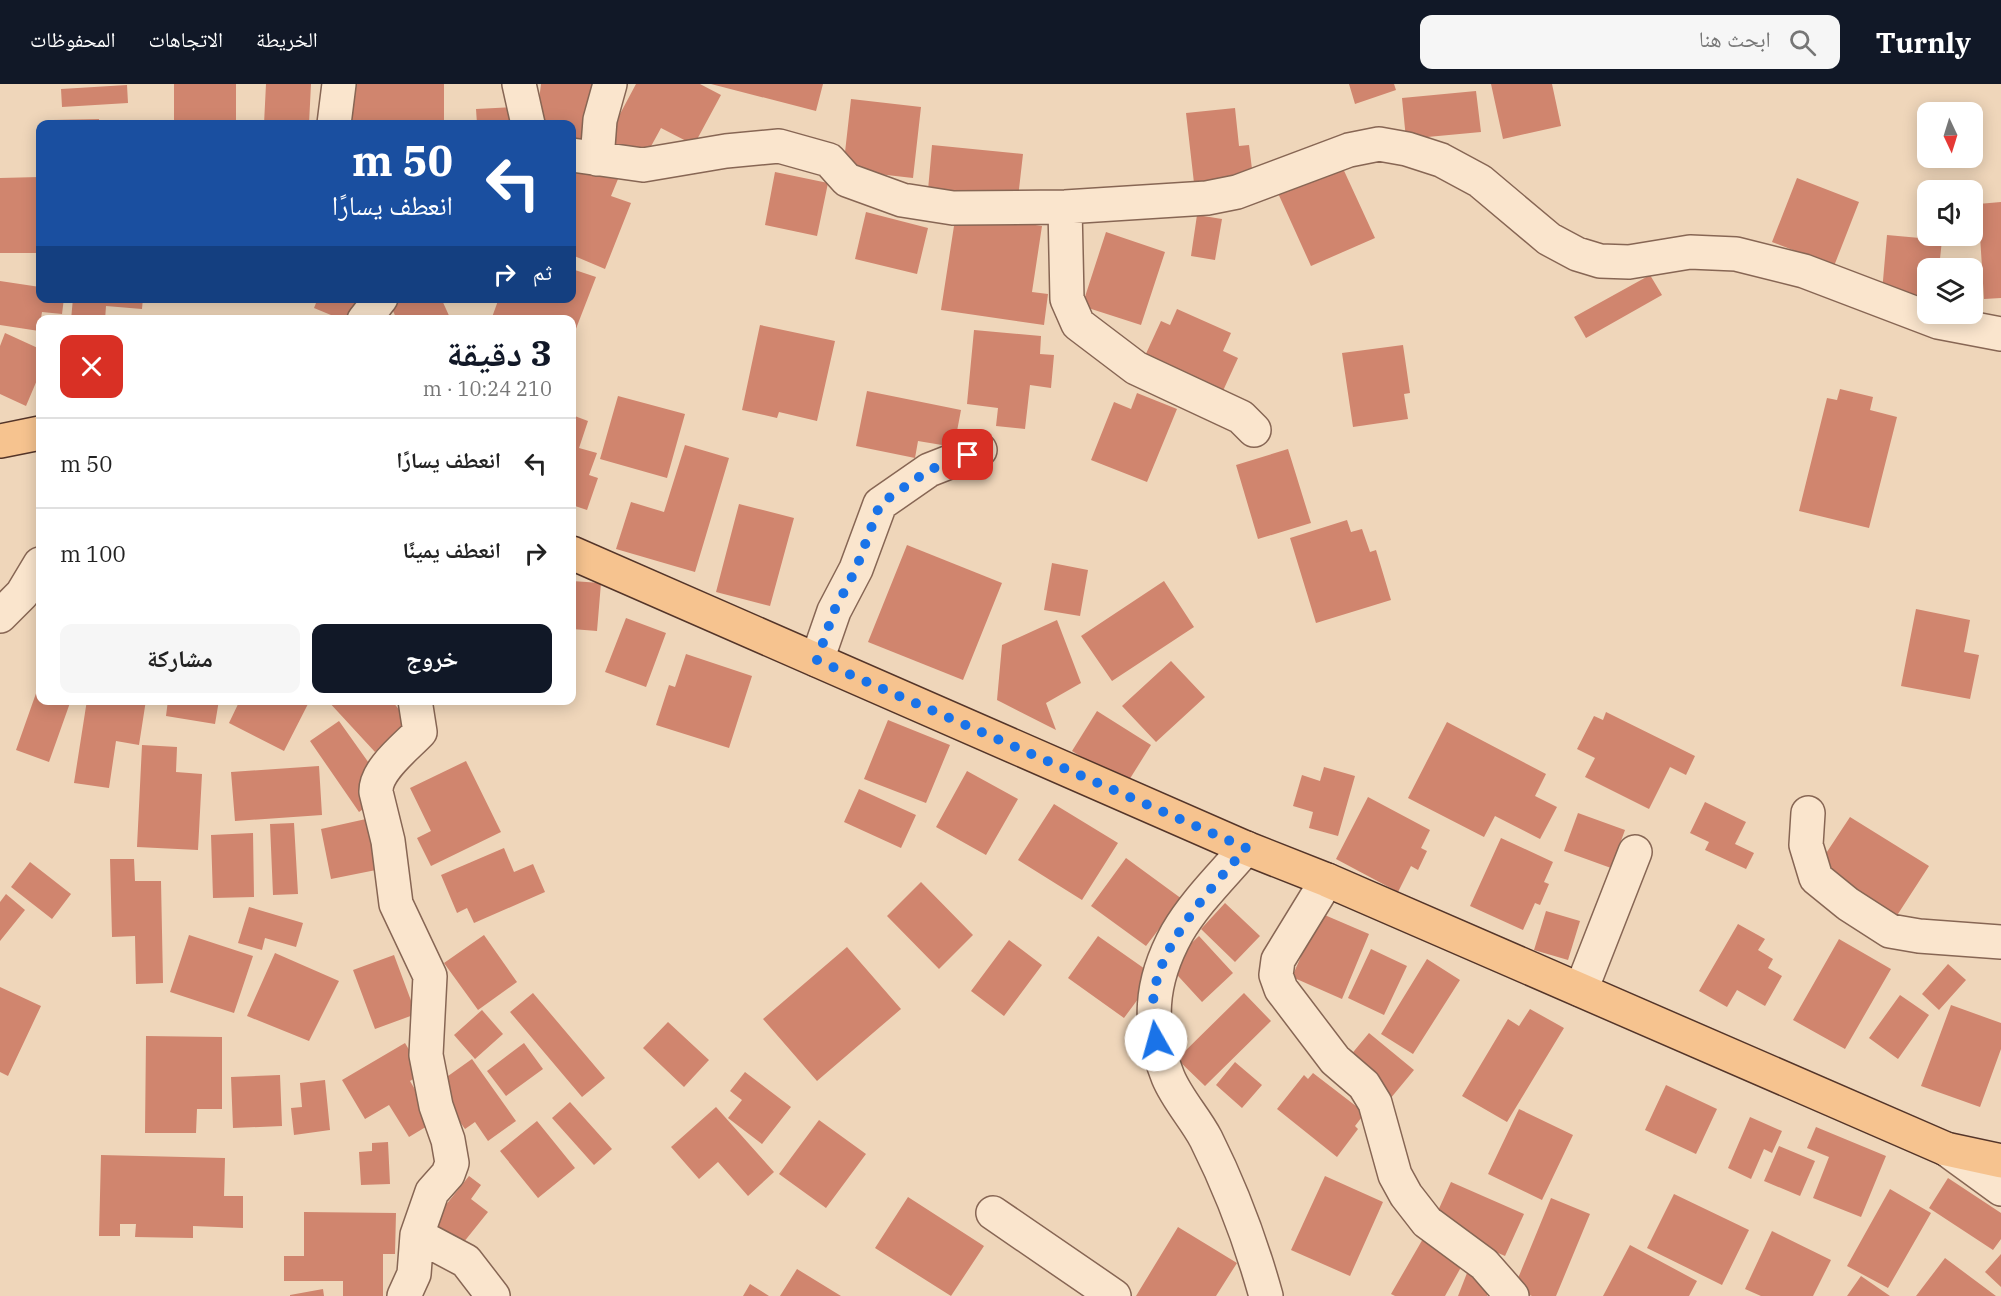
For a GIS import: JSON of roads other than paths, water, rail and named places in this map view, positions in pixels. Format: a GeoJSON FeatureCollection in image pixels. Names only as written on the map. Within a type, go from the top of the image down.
{"type":"FeatureCollection","features":[{"type":"Feature","properties":{"kind":"main road"},"geometry":{"type":"LineString","coordinates":[[0,441],[36,434]]}},
{"type":"Feature","properties":{"kind":"main road"},"geometry":{"type":"LineString","coordinates":[[576,555],[1246,848],[1327,880],[1946,1149],[2001,1161]]}},
{"type":"Feature","properties":{"kind":"street"},"geometry":{"type":"LineString","coordinates":[[334,120],[339,84]]}},
{"type":"Feature","properties":{"kind":"street"},"geometry":{"type":"LineString","coordinates":[[519,84],[527,120]]}},
{"type":"Feature","properties":{"kind":"street"},"geometry":{"type":"LineString","coordinates":[[610,84],[600,120],[584,157],[643,165],[726,151],[779,146],[829,160],[848,180],[902,200],[933,206],[979,209],[1065,207],[1206,198],[1237,192],[1349,150],[1379,144],[1407,149],[1441,160],[1480,181],[1549,239],[1585,257],[1600,261],[1629,262],[1690,252],[1736,254],[1804,271],[1938,322],[2001,334]]}},
{"type":"Feature","properties":{"kind":"street"},"geometry":{"type":"LineString","coordinates":[[1065,207],[1067,299],[1078,324],[1136,368],[1241,417],[1254,430]]}},
{"type":"Feature","properties":{"kind":"street"},"geometry":{"type":"LineString","coordinates":[[368,315],[377,303]]}},
{"type":"Feature","properties":{"kind":"street"},"geometry":{"type":"LineString","coordinates":[[817,660],[834,611],[856,569],[880,504],[929,470],[980,450]]}},
{"type":"Feature","properties":{"kind":"street"},"geometry":{"type":"LineString","coordinates":[[0,616],[22,594],[36,571]]}},
{"type":"Feature","properties":{"kind":"street"},"geometry":{"type":"LineString","coordinates":[[404,1296],[414,1274],[417,1236],[432,1192],[448,1174],[452,1163],[448,1140],[436,1106],[426,1055],[430,976],[396,904],[388,841],[376,785],[381,775],[420,732],[416,705]]}},
{"type":"Feature","properties":{"kind":"street"},"geometry":{"type":"LineString","coordinates":[[1808,813],[1806,845],[1816,878],[1848,904],[1890,932],[2001,942]]}},
{"type":"Feature","properties":{"kind":"street"},"geometry":{"type":"LineString","coordinates":[[1246,848],[1178,933],[1159,978],[1152,1007],[1156,1040],[1169,1078],[1206,1139],[1253,1249],[1266,1296]]}},
{"type":"Feature","properties":{"kind":"street"},"geometry":{"type":"LineString","coordinates":[[1581,990],[1635,852]]}},
{"type":"Feature","properties":{"kind":"street"},"geometry":{"type":"LineString","coordinates":[[1327,880],[1278,960],[1276,975],[1281,989],[1335,1060],[1364,1085],[1374,1103],[1395,1175],[1406,1195],[1427,1222],[1484,1264],[1512,1296]]}},
{"type":"Feature","properties":{"kind":"street"},"geometry":{"type":"LineString","coordinates":[[1946,1149],[2001,1189]]}},
{"type":"Feature","properties":{"kind":"street"},"geometry":{"type":"LineString","coordinates":[[993,1213],[1114,1296]]}},
{"type":"Feature","properties":{"kind":"street"},"geometry":{"type":"LineString","coordinates":[[417,1236],[466,1261],[493,1296]]}}]}
